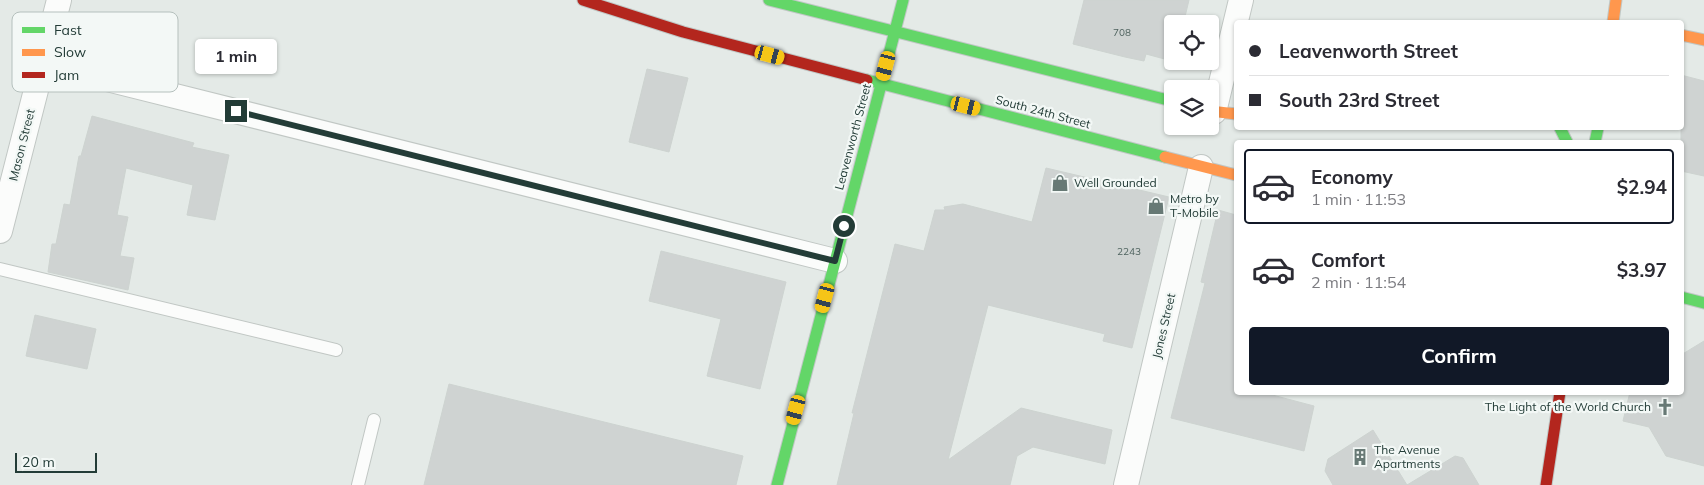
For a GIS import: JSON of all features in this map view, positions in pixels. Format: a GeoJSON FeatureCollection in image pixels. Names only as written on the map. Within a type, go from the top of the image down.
{"type":"FeatureCollection","features":[{"type":"Feature","properties":{"kind":"main road","name":"South 24th Street"},"geometry":{"type":"LineString","coordinates":[[583,0],[683,32],[1234,175]]}},
{"type":"Feature","properties":{"kind":"main road"},"geometry":{"type":"LineString","coordinates":[[769,0],[895,30],[1164,99]]}},
{"type":"Feature","properties":{"kind":"main road","name":"Leavenworth Street"},"geometry":{"type":"LineString","coordinates":[[776,485],[903,0]]}},
{"type":"Feature","properties":{"kind":"main road"},"geometry":{"type":"LineString","coordinates":[[1613,20],[1616,0]]}},
{"type":"Feature","properties":{"kind":"main road"},"geometry":{"type":"LineString","coordinates":[[1684,36],[1704,40]]}},
{"type":"Feature","properties":{"kind":"main road"},"geometry":{"type":"LineString","coordinates":[[1684,298],[1704,303]]}},
{"type":"Feature","properties":{"kind":"main road"},"geometry":{"type":"LineString","coordinates":[[1546,485],[1560,395]]}},
{"type":"Feature","properties":{"kind":"street"},"geometry":{"type":"LineString","coordinates":[[1236,20],[1240,0]]}},
{"type":"Feature","properties":{"kind":"street"},"geometry":{"type":"LineString","coordinates":[[1220,112],[1234,34]]}},
{"type":"Feature","properties":{"kind":"street","name":"Mason Street"},"geometry":{"type":"LineString","coordinates":[[0,231],[36,92]]}},
{"type":"Feature","properties":{"kind":"street"},"geometry":{"type":"LineString","coordinates":[[159,92],[835,261]]}},
{"type":"Feature","properties":{"kind":"street","name":"Jones Street"},"geometry":{"type":"LineString","coordinates":[[1126,485],[1201,167]]}},
{"type":"Feature","properties":{"kind":"lane"},"geometry":{"type":"LineString","coordinates":[[0,268],[336,350]]}},
{"type":"Feature","properties":{"kind":"lane"},"geometry":{"type":"LineString","coordinates":[[358,485],[374,420]]}},
{"type":"Feature","properties":{"kind":"building"},"geometry":{"type":"Polygon","coordinates":[[[1084,0],[1189,0],[1185,15],[1164,15],[1164,59],[1146,54],[1144,61],[1073,44],[1084,0]]]}},
{"type":"Feature","properties":{"kind":"building"},"geometry":{"type":"Polygon","coordinates":[[[647,69],[688,78],[669,152],[629,142],[647,69]]]}},
{"type":"Feature","properties":{"kind":"building"},"geometry":{"type":"Polygon","coordinates":[[[1684,76],[1704,81],[1704,176],[1684,172],[1684,140],[1681,140],[1681,130],[1684,130],[1684,76]]]}},
{"type":"Feature","properties":{"kind":"building"},"geometry":{"type":"Polygon","coordinates":[[[92,116],[194,143],[192,147],[229,155],[215,220],[187,215],[193,185],[126,168],[117,215],[128,217],[120,256],[134,258],[128,290],[48,272],[52,244],[56,244],[64,204],[70,205],[79,156],[81,156],[92,116]]]}},
{"type":"Feature","properties":{"kind":"building"},"geometry":{"type":"Polygon","coordinates":[[[1046,168],[1169,197],[1132,348],[1103,341],[1105,334],[988,305],[948,460],[1021,408],[1112,430],[1105,464],[1033,447],[1017,456],[1010,485],[837,485],[854,413],[852,413],[895,244],[924,251],[935,210],[945,210],[944,207],[963,204],[1032,222],[1046,168]]]}},
{"type":"Feature","properties":{"kind":"building"},"geometry":{"type":"Polygon","coordinates":[[[1218,210],[1234,214],[1234,395],[1272,395],[1314,406],[1304,451],[1171,418],[1205,283],[1201,282],[1218,210]]]}},
{"type":"Feature","properties":{"kind":"building"},"geometry":{"type":"Polygon","coordinates":[[[661,251],[786,282],[760,389],[707,376],[721,319],[649,301],[661,251]]]}},
{"type":"Feature","properties":{"kind":"building"},"geometry":{"type":"Polygon","coordinates":[[[35,315],[96,329],[87,369],[26,356],[35,315]]]}},
{"type":"Feature","properties":{"kind":"building","name":"The Light of the World Church"},"geometry":{"type":"Polygon","coordinates":[[[1704,341],[1704,466],[1666,456],[1649,427],[1623,421],[1629,395],[1684,395],[1684,353],[1704,341]]]}},
{"type":"Feature","properties":{"kind":"building"},"geometry":{"type":"Polygon","coordinates":[[[449,384],[743,456],[736,485],[424,485],[449,384]]]}},
{"type":"Feature","properties":{"kind":"building","name":"The Avenue Apartments"},"geometry":{"type":"Polygon","coordinates":[[[1373,430],[1407,485],[1333,485],[1325,471],[1328,459],[1373,430]]]}},
{"type":"Feature","properties":{"kind":"building"},"geometry":{"type":"Polygon","coordinates":[[[1455,456],[1463,458],[1479,485],[1407,485],[1455,456]]]}},
{"type":"Feature","properties":{"kind":"traffic: fast"},"geometry":{"type":"LineString","coordinates":[[769,0],[1164,99]]}},
{"type":"Feature","properties":{"kind":"traffic: fast"},"geometry":{"type":"LineString","coordinates":[[777,485],[903,0]]}},
{"type":"Feature","properties":{"kind":"traffic: fast"},"geometry":{"type":"LineString","coordinates":[[867,80],[1165,157]]}},
{"type":"Feature","properties":{"kind":"traffic: fast"},"geometry":{"type":"LineString","coordinates":[[1561,130],[1566,140]]}},
{"type":"Feature","properties":{"kind":"traffic: fast"},"geometry":{"type":"LineString","coordinates":[[1595,140],[1598,130]]}},
{"type":"Feature","properties":{"kind":"traffic: fast"},"geometry":{"type":"LineString","coordinates":[[1684,298],[1704,303]]}},
{"type":"Feature","properties":{"kind":"traffic: slow"},"geometry":{"type":"LineString","coordinates":[[1613,20],[1616,0]]}},
{"type":"Feature","properties":{"kind":"traffic: slow"},"geometry":{"type":"LineString","coordinates":[[1684,36],[1704,40]]}},
{"type":"Feature","properties":{"kind":"traffic: slow"},"geometry":{"type":"LineString","coordinates":[[1219,112],[1234,114]]}},
{"type":"Feature","properties":{"kind":"traffic: slow"},"geometry":{"type":"LineString","coordinates":[[1165,157],[1234,174]]}},
{"type":"Feature","properties":{"kind":"traffic: jam"},"geometry":{"type":"LineString","coordinates":[[583,0],[683,32],[867,80]]}},
{"type":"Feature","properties":{"kind":"traffic: jam"},"geometry":{"type":"LineString","coordinates":[[1546,485],[1560,395]]}},
{"type":"Feature","properties":{"kind":"place","name":"Well Grounded"},"geometry":{"type":"Point","coordinates":[1060,183]}},
{"type":"Feature","properties":{"kind":"place","name":"Metro by T-Mobile"},"geometry":{"type":"Point","coordinates":[1156,206]}},
{"type":"Feature","properties":{"kind":"place","name":"The Light of the World Church"},"geometry":{"type":"Point","coordinates":[1665,407]}},
{"type":"Feature","properties":{"kind":"place","name":"The Avenue Apartments"},"geometry":{"type":"Point","coordinates":[1360,457]}},
{"type":"Feature","properties":{"kind":"route"},"geometry":{"type":"LineString","coordinates":[[236,111],[835,261],[844,226]]}}]}
